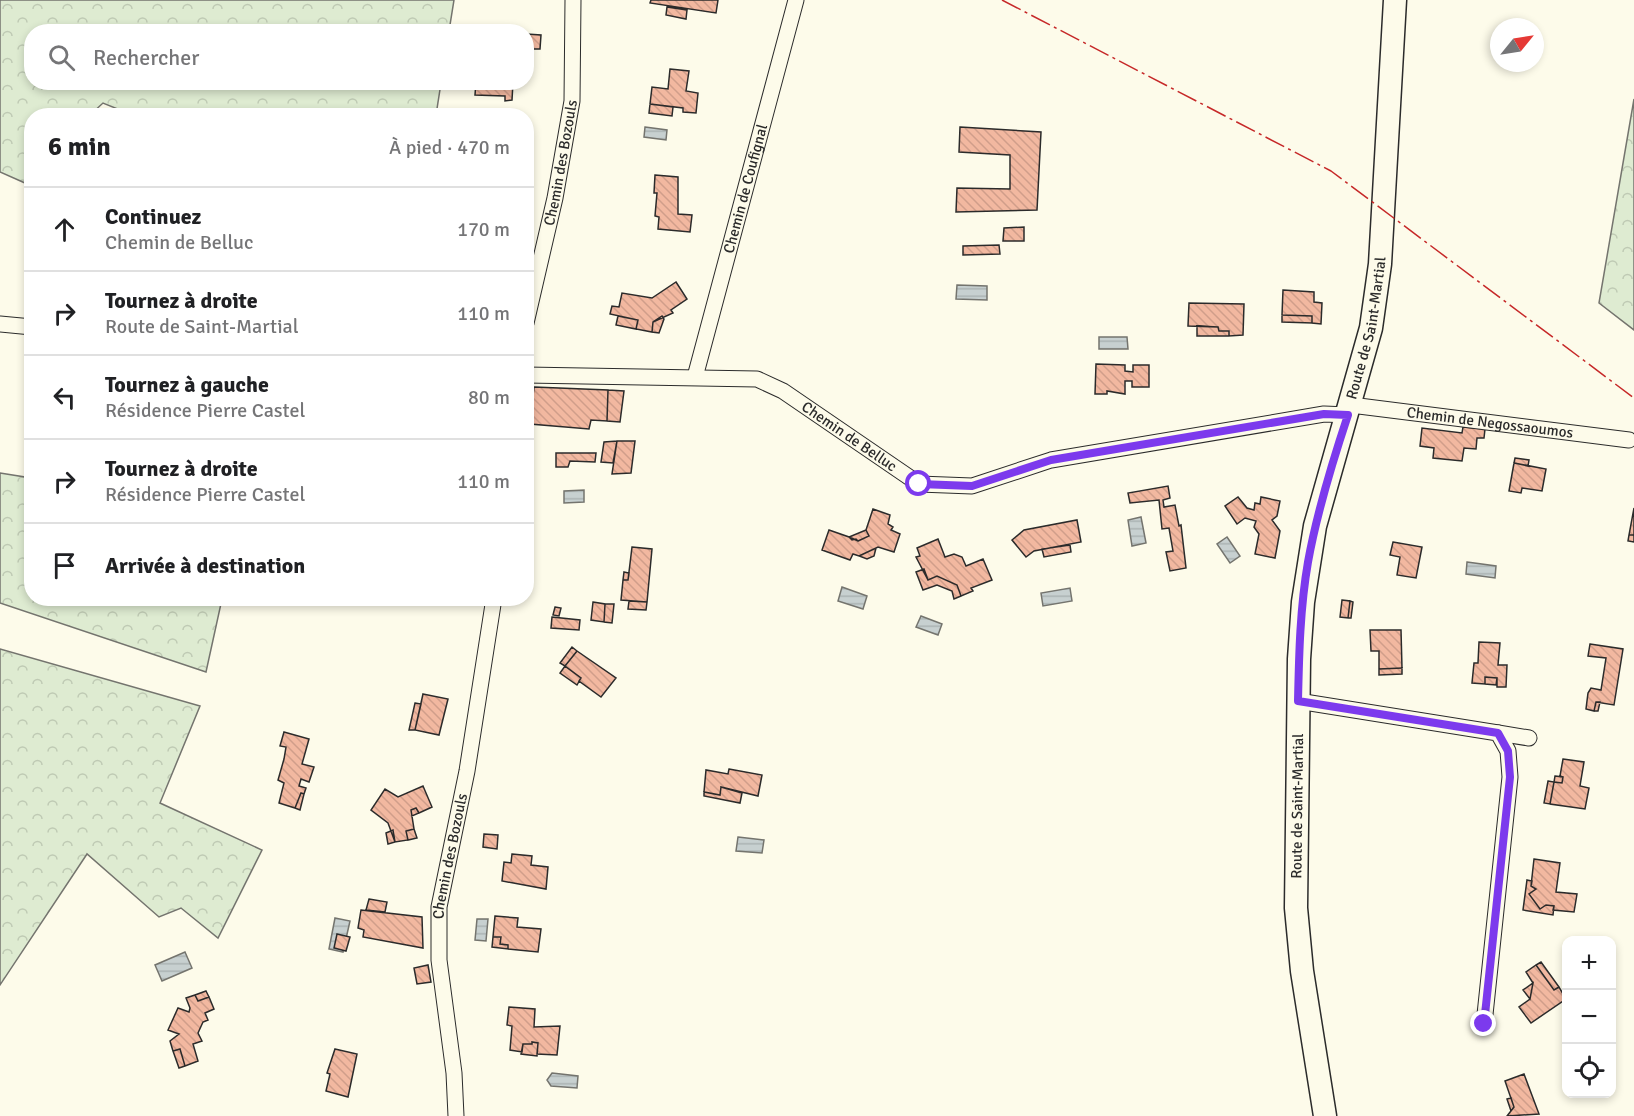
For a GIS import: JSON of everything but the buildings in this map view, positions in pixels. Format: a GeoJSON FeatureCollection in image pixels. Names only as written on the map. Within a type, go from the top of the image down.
{"type":"FeatureCollection","features":[{"type":"Feature","properties":{"kind":"main road","name":"Route de Saint-Martial"},"geometry":{"type":"LineString","coordinates":[[1325,1116],[1302,971],[1296,908],[1298,701],[1302,614],[1308,563],[1326,483],[1371,328],[1380,264],[1395,0]]}},
{"type":"Feature","properties":{"kind":"street","name":"Chemin des Bozouls"},"geometry":{"type":"LineString","coordinates":[[534,289],[555,198],[572,101],[573,0]]}},
{"type":"Feature","properties":{"kind":"street","name":"Chemin de Coufignal"},"geometry":{"type":"LineString","coordinates":[[694,377],[796,0]]}},
{"type":"Feature","properties":{"kind":"street"},"geometry":{"type":"LineString","coordinates":[[0,324],[24,326]]}},
{"type":"Feature","properties":{"kind":"street","name":"Chemin de Belluc"},"geometry":{"type":"LineString","coordinates":[[534,375],[757,378],[783,391],[919,484],[972,486],[1051,460],[1349,410]]}},
{"type":"Feature","properties":{"kind":"street","name":"Chemin de Negossaoumos"},"geometry":{"type":"LineString","coordinates":[[1349,410],[1629,440]]}},
{"type":"Feature","properties":{"kind":"street","name":"Chemin des Bozouls"},"geometry":{"type":"LineString","coordinates":[[456,1116],[454,1073],[439,960],[439,907],[467,771],[493,606]]}},
{"type":"Feature","properties":{"kind":"street"},"geometry":{"type":"LineString","coordinates":[[1298,701],[1529,738]]}},
{"type":"Feature","properties":{"kind":"street"},"geometry":{"type":"LineString","coordinates":[[1484,1024],[1510,777],[1508,751],[1498,733]]}},
{"type":"Feature","properties":{"kind":"green space"},"geometry":{"type":"Polygon","coordinates":[[[0,0],[454,0],[450,24],[24,24],[24,90],[440,90],[437,108],[115,108],[103,103],[98,108],[24,108],[24,183],[0,172],[0,0]]]}},
{"type":"Feature","properties":{"kind":"green space"},"geometry":{"type":"Polygon","coordinates":[[[1634,99],[1634,330],[1599,303],[1634,99]]]}},
{"type":"Feature","properties":{"kind":"green space"},"geometry":{"type":"Polygon","coordinates":[[[0,473],[24,477],[24,606],[220,606],[206,672],[0,603],[0,473]]]}},
{"type":"Feature","properties":{"kind":"green space"},"geometry":{"type":"Polygon","coordinates":[[[0,649],[200,706],[160,803],[262,850],[218,938],[181,908],[159,917],[87,854],[0,985],[0,649]]]}},
{"type":"Feature","properties":{"kind":"shaded area"},"geometry":{"type":"Polygon","coordinates":[[[645,127],[667,130],[666,140],[644,137],[645,127]]]}},
{"type":"Feature","properties":{"kind":"shaded area"},"geometry":{"type":"Polygon","coordinates":[[[957,285],[987,286],[987,300],[956,299],[957,285]]]}},
{"type":"Feature","properties":{"kind":"shaded area"},"geometry":{"type":"Polygon","coordinates":[[[1099,337],[1127,337],[1128,349],[1099,349],[1099,337]]]}},
{"type":"Feature","properties":{"kind":"shaded area"},"geometry":{"type":"Polygon","coordinates":[[[584,490],[584,502],[564,503],[564,491],[584,490]]]}},
{"type":"Feature","properties":{"kind":"shaded area"},"geometry":{"type":"Polygon","coordinates":[[[1141,517],[1146,543],[1132,546],[1128,520],[1141,517]]]}},
{"type":"Feature","properties":{"kind":"shaded area"},"geometry":{"type":"Polygon","coordinates":[[[1227,537],[1240,556],[1230,563],[1217,544],[1227,537]]]}},
{"type":"Feature","properties":{"kind":"shaded area"},"geometry":{"type":"Polygon","coordinates":[[[1467,562],[1496,566],[1495,578],[1466,574],[1467,562]]]}},
{"type":"Feature","properties":{"kind":"shaded area"},"geometry":{"type":"Polygon","coordinates":[[[842,587],[867,596],[863,609],[838,601],[842,587]]]}},
{"type":"Feature","properties":{"kind":"shaded area"},"geometry":{"type":"Polygon","coordinates":[[[1070,588],[1072,601],[1043,606],[1041,593],[1070,588]]]}},
{"type":"Feature","properties":{"kind":"shaded area"},"geometry":{"type":"Polygon","coordinates":[[[921,616],[942,624],[938,635],[916,627],[921,616]]]}},
{"type":"Feature","properties":{"kind":"shaded area"},"geometry":{"type":"Polygon","coordinates":[[[738,837],[764,840],[762,853],[736,851],[738,837]]]}},
{"type":"Feature","properties":{"kind":"shaded area"},"geometry":{"type":"Polygon","coordinates":[[[335,918],[350,921],[343,952],[329,949],[335,918]]]}},
{"type":"Feature","properties":{"kind":"shaded area"},"geometry":{"type":"Polygon","coordinates":[[[477,919],[488,919],[486,941],[475,940],[477,919]]]}},
{"type":"Feature","properties":{"kind":"shaded area"},"geometry":{"type":"Polygon","coordinates":[[[185,952],[192,968],[162,981],[155,965],[185,952]]]}},
{"type":"Feature","properties":{"kind":"shaded area"},"geometry":{"type":"Polygon","coordinates":[[[552,1073],[578,1076],[577,1088],[551,1086],[547,1080],[552,1073]]]}},
{"type":"Feature","properties":{"kind":"power"},"geometry":{"type":"LineString","coordinates":[[1002,0],[1331,171],[1634,398]]}},
{"type":"Feature","properties":{"kind":"route"},"geometry":{"type":"LineString","coordinates":[[919,484],[972,486],[1051,460],[1324,414],[1348,415],[1326,483],[1308,563],[1303,602],[1298,701],[1498,733],[1508,751],[1510,777],[1484,1024]]}}]}
